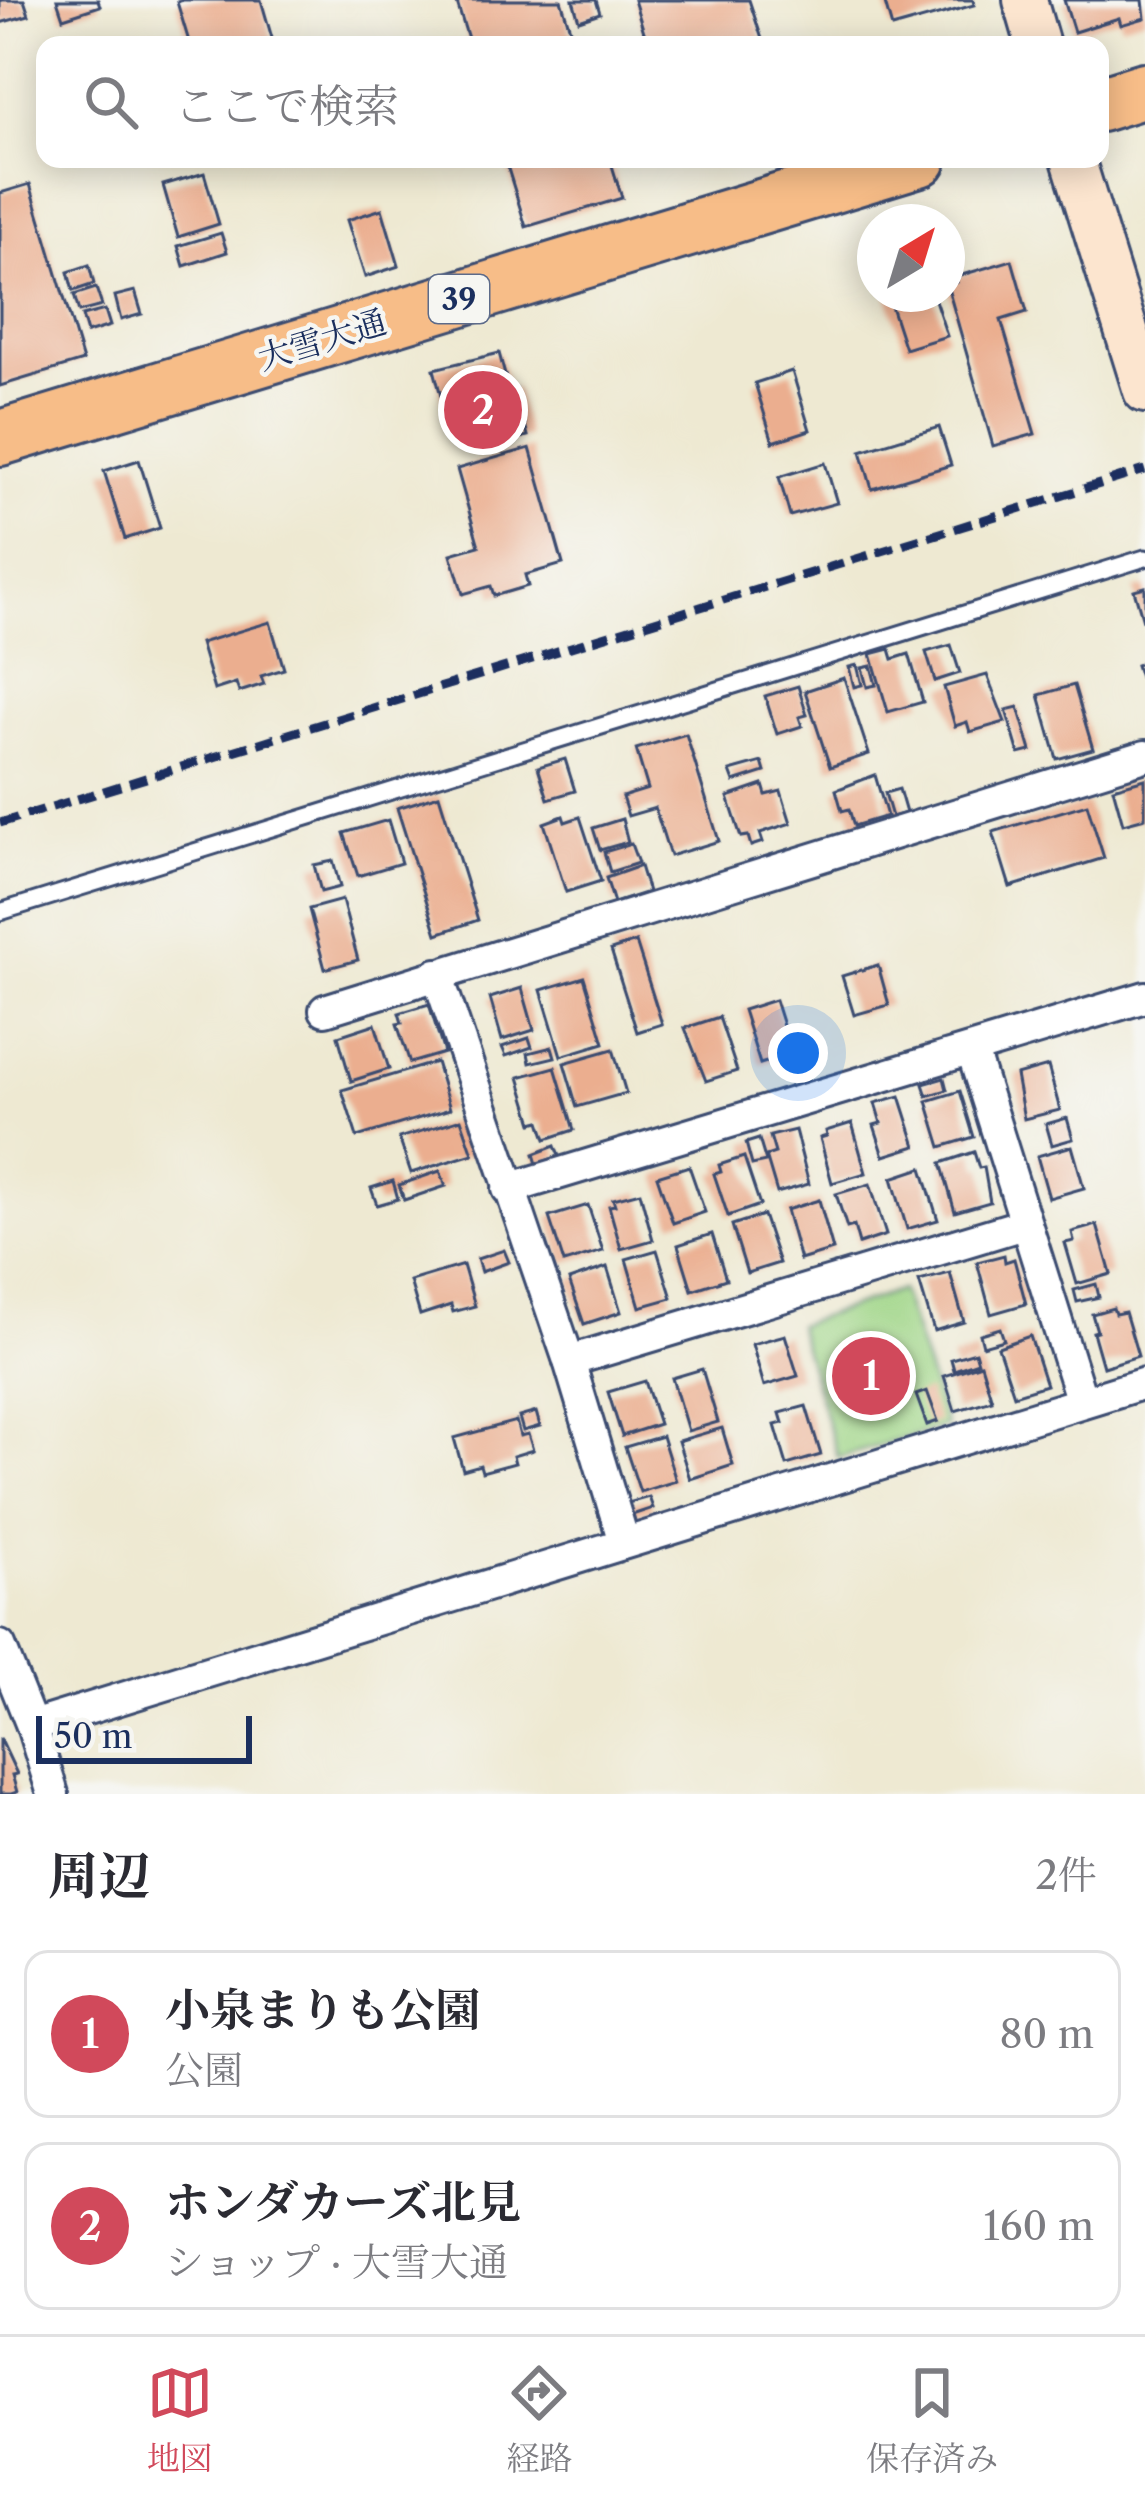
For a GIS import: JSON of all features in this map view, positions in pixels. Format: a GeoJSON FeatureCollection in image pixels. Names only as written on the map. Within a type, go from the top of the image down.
{"type":"FeatureCollection","features":[{"type":"Feature","properties":{"kind":"highway"},"geometry":{"type":"LineString","coordinates":[[1109,101],[1145,90]]}},
{"type":"Feature","properties":{"kind":"highway","name":"大雪大通"},"geometry":{"type":"LineString","coordinates":[[0,438],[889,168]]}},
{"type":"Feature","properties":{"kind":"street"},"geometry":{"type":"LineString","coordinates":[[1025,0],[1035,36]]}},
{"type":"Feature","properties":{"kind":"street"},"geometry":{"type":"LineString","coordinates":[[1076,168],[1145,391]]}},
{"type":"Feature","properties":{"kind":"street"},"geometry":{"type":"LineString","coordinates":[[326,1010],[1145,756]]}},
{"type":"Feature","properties":{"kind":"street"},"geometry":{"type":"LineString","coordinates":[[437,974],[569,1361],[624,1542]]}},
{"type":"Feature","properties":{"kind":"street"},"geometry":{"type":"LineString","coordinates":[[508,1189],[1145,998]]}},
{"type":"Feature","properties":{"kind":"street"},"geometry":{"type":"LineString","coordinates":[[972,1051],[1082,1402]]}},
{"type":"Feature","properties":{"kind":"street"},"geometry":{"type":"LineString","coordinates":[[569,1361],[1024,1224]]}},
{"type":"Feature","properties":{"kind":"street"},"geometry":{"type":"LineString","coordinates":[[32,1726],[1145,1383]]}},
{"type":"Feature","properties":{"kind":"street"},"geometry":{"type":"LineString","coordinates":[[0,1646],[9,1696],[32,1726],[53,1794]]}},
{"type":"Feature","properties":{"kind":"lane"},"geometry":{"type":"LineString","coordinates":[[0,912],[1145,557]]}},
{"type":"Feature","properties":{"kind":"green space"},"geometry":{"type":"Polygon","coordinates":[[[901,1290],[946,1426],[838,1458],[797,1325],[901,1290]]]}},
{"type":"Feature","properties":{"kind":"building"},"geometry":{"type":"Polygon","coordinates":[[[0,0],[24,0],[29,15],[0,23],[0,0]]]}},
{"type":"Feature","properties":{"kind":"building"},"geometry":{"type":"Polygon","coordinates":[[[57,0],[98,0],[100,6],[63,18],[57,0]]]}},
{"type":"Feature","properties":{"kind":"building"},"geometry":{"type":"Polygon","coordinates":[[[261,0],[271,36],[187,36],[177,2],[261,0]]]}},
{"type":"Feature","properties":{"kind":"building"},"geometry":{"type":"Polygon","coordinates":[[[456,0],[561,0],[572,36],[467,36],[456,0]]]}},
{"type":"Feature","properties":{"kind":"building"},"geometry":{"type":"Polygon","coordinates":[[[573,0],[596,0],[600,13],[579,20],[573,0]]]}},
{"type":"Feature","properties":{"kind":"building"},"geometry":{"type":"Polygon","coordinates":[[[634,0],[749,0],[761,36],[645,36],[634,0]]]}},
{"type":"Feature","properties":{"kind":"building"},"geometry":{"type":"Polygon","coordinates":[[[884,0],[973,0],[974,5],[892,28],[884,0]]]}},
{"type":"Feature","properties":{"kind":"building"},"geometry":{"type":"Polygon","coordinates":[[[1064,0],[1143,0],[1145,18],[1121,25],[1119,18],[1074,32],[1064,0]]]}},
{"type":"Feature","properties":{"kind":"building"},"geometry":{"type":"Polygon","coordinates":[[[508,168],[613,168],[622,198],[526,227],[508,168]]]}},
{"type":"Feature","properties":{"kind":"building"},"geometry":{"type":"Polygon","coordinates":[[[204,173],[219,224],[178,237],[163,185],[204,173]]]}},
{"type":"Feature","properties":{"kind":"building"},"geometry":{"type":"Polygon","coordinates":[[[30,184],[83,361],[0,386],[0,193],[30,184]]]}},
{"type":"Feature","properties":{"kind":"building"},"geometry":{"type":"Polygon","coordinates":[[[382,209],[399,266],[365,277],[347,220],[382,209]]]}},
{"type":"Feature","properties":{"kind":"building"},"geometry":{"type":"Polygon","coordinates":[[[221,233],[227,252],[184,266],[178,246],[221,233]]]}},
{"type":"Feature","properties":{"kind":"building"},"geometry":{"type":"Polygon","coordinates":[[[1012,260],[1027,312],[1001,320],[1035,434],[993,446],[955,312],[965,312],[965,274],[1012,260]]]}},
{"type":"Feature","properties":{"kind":"building"},"geometry":{"type":"Polygon","coordinates":[[[89,265],[94,284],[73,291],[68,272],[89,265]]]}},
{"type":"Feature","properties":{"kind":"building"},"geometry":{"type":"Polygon","coordinates":[[[96,288],[102,306],[79,312],[74,295],[96,288]]]}},
{"type":"Feature","properties":{"kind":"building"},"geometry":{"type":"Polygon","coordinates":[[[135,291],[142,314],[121,320],[115,296],[135,291]]]}},
{"type":"Feature","properties":{"kind":"building"},"geometry":{"type":"Polygon","coordinates":[[[105,310],[110,326],[87,333],[82,316],[105,310]]]}},
{"type":"Feature","properties":{"kind":"building"},"geometry":{"type":"Polygon","coordinates":[[[893,312],[939,312],[947,336],[905,349],[893,312]]]}},
{"type":"Feature","properties":{"kind":"building"},"geometry":{"type":"Polygon","coordinates":[[[499,353],[509,390],[516,389],[528,436],[467,452],[461,429],[450,431],[434,369],[499,353]]]}},
{"type":"Feature","properties":{"kind":"building"},"geometry":{"type":"Polygon","coordinates":[[[792,371],[810,430],[773,442],[755,383],[792,371]]]}},
{"type":"Feature","properties":{"kind":"building"},"geometry":{"type":"Polygon","coordinates":[[[939,427],[951,465],[872,489],[861,451],[939,427]]]}},
{"type":"Feature","properties":{"kind":"building"},"geometry":{"type":"Polygon","coordinates":[[[530,448],[563,564],[525,575],[528,586],[494,596],[491,586],[463,594],[451,554],[479,546],[457,469],[530,448]]]}},
{"type":"Feature","properties":{"kind":"building"},"geometry":{"type":"Polygon","coordinates":[[[139,460],[160,528],[125,539],[104,471],[139,460]]]}},
{"type":"Feature","properties":{"kind":"building"},"geometry":{"type":"Polygon","coordinates":[[[825,463],[837,503],[790,516],[779,477],[825,463]]]}},
{"type":"Feature","properties":{"kind":"building"},"geometry":{"type":"Polygon","coordinates":[[[1145,587],[1145,624],[1144,624],[1134,590],[1145,587]]]}},
{"type":"Feature","properties":{"kind":"building"},"geometry":{"type":"Polygon","coordinates":[[[270,622],[284,669],[261,676],[264,684],[239,692],[236,683],[214,690],[200,643],[270,622]]]}},
{"type":"Feature","properties":{"kind":"building"},"geometry":{"type":"Polygon","coordinates":[[[951,645],[960,673],[935,681],[926,652],[951,645]]]}},
{"type":"Feature","properties":{"kind":"building"},"geometry":{"type":"Polygon","coordinates":[[[890,649],[893,659],[909,654],[923,702],[888,712],[871,654],[890,649]]]}},
{"type":"Feature","properties":{"kind":"building"},"geometry":{"type":"Polygon","coordinates":[[[1145,662],[1145,690],[1144,690],[1136,665],[1145,662]]]}},
{"type":"Feature","properties":{"kind":"building"},"geometry":{"type":"Polygon","coordinates":[[[857,665],[862,685],[854,687],[849,667],[857,665]]]}},
{"type":"Feature","properties":{"kind":"building"},"geometry":{"type":"Polygon","coordinates":[[[871,666],[876,685],[867,687],[862,668],[871,666]]]}},
{"type":"Feature","properties":{"kind":"building"},"geometry":{"type":"Polygon","coordinates":[[[987,675],[1005,722],[970,732],[967,722],[955,726],[944,687],[987,675]]]}},
{"type":"Feature","properties":{"kind":"building"},"geometry":{"type":"Polygon","coordinates":[[[844,678],[869,754],[830,767],[805,691],[844,678]]]}},
{"type":"Feature","properties":{"kind":"building"},"geometry":{"type":"Polygon","coordinates":[[[1074,685],[1093,749],[1057,759],[1039,695],[1074,685]]]}},
{"type":"Feature","properties":{"kind":"building"},"geometry":{"type":"Polygon","coordinates":[[[798,686],[807,715],[799,717],[802,726],[777,734],[765,696],[798,686]]]}},
{"type":"Feature","properties":{"kind":"building"},"geometry":{"type":"Polygon","coordinates":[[[1018,707],[1031,751],[1019,754],[1006,710],[1018,707]]]}},
{"type":"Feature","properties":{"kind":"building"},"geometry":{"type":"Polygon","coordinates":[[[686,734],[719,841],[670,856],[655,808],[628,816],[622,797],[648,789],[636,749],[686,734]]]}},
{"type":"Feature","properties":{"kind":"building"},"geometry":{"type":"Polygon","coordinates":[[[565,759],[575,791],[548,799],[538,767],[565,759]]]}},
{"type":"Feature","properties":{"kind":"building"},"geometry":{"type":"Polygon","coordinates":[[[762,762],[765,772],[734,782],[730,771],[762,762]]]}},
{"type":"Feature","properties":{"kind":"building"},"geometry":{"type":"Polygon","coordinates":[[[875,775],[887,816],[854,826],[849,809],[842,811],[836,790],[875,775]]]}},
{"type":"Feature","properties":{"kind":"building"},"geometry":{"type":"Polygon","coordinates":[[[1145,779],[1145,818],[1123,824],[1113,788],[1145,779]]]}},
{"type":"Feature","properties":{"kind":"building"},"geometry":{"type":"Polygon","coordinates":[[[763,785],[766,795],[781,791],[791,823],[760,833],[763,842],[751,846],[748,836],[741,837],[728,797],[763,785]]]}},
{"type":"Feature","properties":{"kind":"building"},"geometry":{"type":"Polygon","coordinates":[[[899,789],[906,813],[892,817],[885,793],[899,789]]]}},
{"type":"Feature","properties":{"kind":"building"},"geometry":{"type":"Polygon","coordinates":[[[439,795],[478,920],[437,934],[397,808],[439,795]]]}},
{"type":"Feature","properties":{"kind":"building"},"geometry":{"type":"Polygon","coordinates":[[[1087,804],[1104,858],[1010,887],[993,832],[1087,804]]]}},
{"type":"Feature","properties":{"kind":"building"},"geometry":{"type":"Polygon","coordinates":[[[563,816],[565,822],[580,817],[601,881],[566,892],[544,823],[563,816]]]}},
{"type":"Feature","properties":{"kind":"building"},"geometry":{"type":"Polygon","coordinates":[[[622,819],[628,842],[600,850],[593,828],[622,819]]]}},
{"type":"Feature","properties":{"kind":"building"},"geometry":{"type":"Polygon","coordinates":[[[388,820],[401,863],[358,876],[344,833],[388,820]]]}},
{"type":"Feature","properties":{"kind":"building"},"geometry":{"type":"Polygon","coordinates":[[[631,844],[638,863],[610,872],[604,852],[631,844]]]}},
{"type":"Feature","properties":{"kind":"building"},"geometry":{"type":"Polygon","coordinates":[[[333,861],[340,887],[321,892],[314,865],[333,861]]]}},
{"type":"Feature","properties":{"kind":"building"},"geometry":{"type":"Polygon","coordinates":[[[640,866],[648,892],[614,903],[606,878],[640,866]]]}},
{"type":"Feature","properties":{"kind":"building"},"geometry":{"type":"Polygon","coordinates":[[[342,900],[358,960],[325,969],[309,909],[342,900]]]}},
{"type":"Feature","properties":{"kind":"building"},"geometry":{"type":"Polygon","coordinates":[[[636,942],[662,1024],[637,1032],[611,950],[636,942]]]}},
{"type":"Feature","properties":{"kind":"building"},"geometry":{"type":"Polygon","coordinates":[[[878,965],[889,1005],[854,1015],[842,976],[878,965]]]}},
{"type":"Feature","properties":{"kind":"building"},"geometry":{"type":"Polygon","coordinates":[[[584,977],[604,1043],[561,1056],[541,990],[584,977]]]}},
{"type":"Feature","properties":{"kind":"building"},"geometry":{"type":"Polygon","coordinates":[[[522,988],[534,1030],[502,1040],[490,998],[522,988]]]}},
{"type":"Feature","properties":{"kind":"building"},"geometry":{"type":"Polygon","coordinates":[[[775,1000],[792,1054],[760,1064],[743,1010],[775,1000]]]}},
{"type":"Feature","properties":{"kind":"building"},"geometry":{"type":"Polygon","coordinates":[[[429,1004],[444,1053],[410,1063],[397,1024],[402,1023],[399,1013],[429,1004]]]}},
{"type":"Feature","properties":{"kind":"building"},"geometry":{"type":"Polygon","coordinates":[[[719,1017],[737,1071],[706,1081],[685,1028],[719,1017]]]}},
{"type":"Feature","properties":{"kind":"building"},"geometry":{"type":"Polygon","coordinates":[[[375,1024],[389,1069],[351,1081],[338,1036],[375,1024]]]}},
{"type":"Feature","properties":{"kind":"building"},"geometry":{"type":"Polygon","coordinates":[[[529,1038],[532,1047],[506,1056],[502,1047],[529,1038]]]}},
{"type":"Feature","properties":{"kind":"building"},"geometry":{"type":"Polygon","coordinates":[[[552,1047],[555,1057],[530,1063],[528,1053],[552,1047]]]}},
{"type":"Feature","properties":{"kind":"building"},"geometry":{"type":"Polygon","coordinates":[[[613,1049],[626,1093],[577,1107],[564,1063],[613,1049]]]}},
{"type":"Feature","properties":{"kind":"building"},"geometry":{"type":"Polygon","coordinates":[[[436,1062],[450,1109],[357,1137],[342,1090],[436,1062]]]}},
{"type":"Feature","properties":{"kind":"building"},"geometry":{"type":"Polygon","coordinates":[[[1048,1066],[1060,1110],[1024,1119],[1016,1075],[1048,1066]]]}},
{"type":"Feature","properties":{"kind":"building"},"geometry":{"type":"Polygon","coordinates":[[[555,1067],[574,1130],[546,1139],[540,1121],[533,1123],[519,1077],[555,1067]]]}},
{"type":"Feature","properties":{"kind":"building"},"geometry":{"type":"Polygon","coordinates":[[[944,1078],[947,1090],[927,1096],[923,1084],[944,1078]]]}},
{"type":"Feature","properties":{"kind":"building"},"geometry":{"type":"Polygon","coordinates":[[[960,1091],[974,1137],[941,1147],[927,1101],[960,1091]]]}},
{"type":"Feature","properties":{"kind":"building"},"geometry":{"type":"Polygon","coordinates":[[[900,1096],[916,1146],[884,1156],[874,1125],[881,1123],[875,1103],[900,1096]]]}},
{"type":"Feature","properties":{"kind":"building"},"geometry":{"type":"Polygon","coordinates":[[[1067,1118],[1073,1139],[1052,1145],[1046,1124],[1067,1118]]]}},
{"type":"Feature","properties":{"kind":"building"},"geometry":{"type":"Polygon","coordinates":[[[461,1119],[473,1154],[411,1173],[399,1138],[461,1119]]]}},
{"type":"Feature","properties":{"kind":"building"},"geometry":{"type":"Polygon","coordinates":[[[852,1123],[866,1173],[832,1183],[820,1138],[827,1136],[826,1131],[852,1123]]]}},
{"type":"Feature","properties":{"kind":"building"},"geometry":{"type":"Polygon","coordinates":[[[795,1130],[809,1184],[777,1193],[766,1156],[775,1153],[770,1136],[795,1130]]]}},
{"type":"Feature","properties":{"kind":"building"},"geometry":{"type":"Polygon","coordinates":[[[759,1139],[766,1162],[752,1165],[746,1143],[759,1139]]]}},
{"type":"Feature","properties":{"kind":"building"},"geometry":{"type":"Polygon","coordinates":[[[555,1146],[559,1156],[537,1164],[534,1154],[555,1146]]]}},
{"type":"Feature","properties":{"kind":"building"},"geometry":{"type":"Polygon","coordinates":[[[1072,1146],[1084,1188],[1049,1198],[1037,1156],[1072,1146]]]}},
{"type":"Feature","properties":{"kind":"building"},"geometry":{"type":"Polygon","coordinates":[[[974,1152],[979,1168],[984,1167],[990,1202],[955,1212],[941,1163],[974,1152]]]}},
{"type":"Feature","properties":{"kind":"building"},"geometry":{"type":"Polygon","coordinates":[[[744,1157],[760,1205],[728,1216],[714,1174],[721,1172],[719,1165],[744,1157]]]}},
{"type":"Feature","properties":{"kind":"building"},"geometry":{"type":"Polygon","coordinates":[[[689,1166],[705,1212],[673,1223],[657,1176],[689,1166]]]}},
{"type":"Feature","properties":{"kind":"building"},"geometry":{"type":"Polygon","coordinates":[[[922,1168],[938,1220],[907,1229],[892,1178],[922,1168]]]}},
{"type":"Feature","properties":{"kind":"building"},"geometry":{"type":"Polygon","coordinates":[[[440,1171],[446,1186],[404,1200],[399,1185],[440,1171]]]}},
{"type":"Feature","properties":{"kind":"building"},"geometry":{"type":"Polygon","coordinates":[[[393,1181],[398,1199],[377,1205],[371,1188],[393,1181]]]}},
{"type":"Feature","properties":{"kind":"building"},"geometry":{"type":"Polygon","coordinates":[[[870,1184],[886,1235],[859,1244],[854,1226],[847,1228],[836,1194],[870,1184]]]}},
{"type":"Feature","properties":{"kind":"building"},"geometry":{"type":"Polygon","coordinates":[[[640,1192],[653,1240],[621,1249],[609,1206],[615,1205],[613,1199],[640,1192]]]}},
{"type":"Feature","properties":{"kind":"building"},"geometry":{"type":"Polygon","coordinates":[[[819,1200],[833,1250],[800,1260],[786,1210],[819,1200]]]}},
{"type":"Feature","properties":{"kind":"building"},"geometry":{"type":"Polygon","coordinates":[[[588,1205],[603,1251],[564,1263],[549,1217],[588,1205]]]}},
{"type":"Feature","properties":{"kind":"building"},"geometry":{"type":"Polygon","coordinates":[[[763,1215],[779,1263],[747,1273],[732,1225],[763,1215]]]}},
{"type":"Feature","properties":{"kind":"building"},"geometry":{"type":"Polygon","coordinates":[[[1097,1225],[1111,1274],[1077,1284],[1065,1243],[1074,1241],[1072,1232],[1097,1225]]]}},
{"type":"Feature","properties":{"kind":"building"},"geometry":{"type":"Polygon","coordinates":[[[712,1234],[726,1279],[692,1290],[678,1245],[712,1234]]]}},
{"type":"Feature","properties":{"kind":"building"},"geometry":{"type":"Polygon","coordinates":[[[504,1250],[509,1262],[481,1272],[477,1259],[504,1250]]]}},
{"type":"Feature","properties":{"kind":"building"},"geometry":{"type":"Polygon","coordinates":[[[657,1250],[672,1298],[640,1307],[626,1259],[657,1250]]]}},
{"type":"Feature","properties":{"kind":"building"},"geometry":{"type":"Polygon","coordinates":[[[1004,1255],[1005,1262],[1014,1259],[1026,1304],[991,1314],[977,1262],[1004,1255]]]}},
{"type":"Feature","properties":{"kind":"building"},"geometry":{"type":"Polygon","coordinates":[[[463,1265],[475,1306],[453,1312],[451,1305],[420,1315],[410,1281],[463,1265]]]}},
{"type":"Feature","properties":{"kind":"building"},"geometry":{"type":"Polygon","coordinates":[[[607,1267],[621,1312],[584,1324],[569,1280],[607,1267]]]}},
{"type":"Feature","properties":{"kind":"building"},"geometry":{"type":"Polygon","coordinates":[[[950,1273],[964,1322],[934,1331],[919,1281],[950,1273]]]}},
{"type":"Feature","properties":{"kind":"building"},"geometry":{"type":"Polygon","coordinates":[[[1096,1284],[1099,1297],[1077,1302],[1074,1290],[1096,1284]]]}},
{"type":"Feature","properties":{"kind":"building"},"geometry":{"type":"Polygon","coordinates":[[[1113,1308],[1115,1314],[1125,1312],[1138,1356],[1103,1367],[1092,1314],[1113,1308]]]}},
{"type":"Feature","properties":{"kind":"building"},"geometry":{"type":"Polygon","coordinates":[[[1000,1328],[1004,1340],[983,1346],[980,1334],[1000,1328]]]}},
{"type":"Feature","properties":{"kind":"building"},"geometry":{"type":"Polygon","coordinates":[[[785,1335],[798,1376],[764,1386],[752,1344],[785,1335]]]}},
{"type":"Feature","properties":{"kind":"building"},"geometry":{"type":"Polygon","coordinates":[[[1030,1336],[1046,1385],[1014,1395],[998,1347],[1030,1336]]]}},
{"type":"Feature","properties":{"kind":"building"},"geometry":{"type":"Polygon","coordinates":[[[975,1352],[978,1362],[954,1370],[951,1359],[975,1352]]]}},
{"type":"Feature","properties":{"kind":"building"},"geometry":{"type":"Polygon","coordinates":[[[981,1364],[992,1400],[955,1411],[944,1376],[981,1364]]]}},
{"type":"Feature","properties":{"kind":"building"},"geometry":{"type":"Polygon","coordinates":[[[702,1369],[718,1422],[688,1431],[672,1378],[702,1369]]]}},
{"type":"Feature","properties":{"kind":"building"},"geometry":{"type":"Polygon","coordinates":[[[645,1381],[659,1424],[622,1436],[608,1392],[645,1381]]]}},
{"type":"Feature","properties":{"kind":"building"},"geometry":{"type":"Polygon","coordinates":[[[927,1391],[938,1421],[927,1425],[916,1395],[927,1391]]]}},
{"type":"Feature","properties":{"kind":"building"},"geometry":{"type":"Polygon","coordinates":[[[806,1406],[821,1455],[787,1465],[775,1425],[783,1423],[780,1413],[806,1406]]]}},
{"type":"Feature","properties":{"kind":"building"},"geometry":{"type":"Polygon","coordinates":[[[536,1412],[540,1426],[523,1431],[519,1417],[536,1412]]]}},
{"type":"Feature","properties":{"kind":"building"},"geometry":{"type":"Polygon","coordinates":[[[516,1421],[520,1436],[528,1434],[533,1450],[513,1456],[515,1463],[482,1472],[480,1465],[463,1470],[454,1438],[516,1421]]]}},
{"type":"Feature","properties":{"kind":"building"},"geometry":{"type":"Polygon","coordinates":[[[722,1428],[733,1465],[690,1479],[678,1441],[722,1428]]]}},
{"type":"Feature","properties":{"kind":"building"},"geometry":{"type":"Polygon","coordinates":[[[662,1436],[676,1481],[640,1492],[625,1447],[662,1436]]]}},
{"type":"Feature","properties":{"kind":"building"},"geometry":{"type":"Polygon","coordinates":[[[649,1497],[653,1508],[632,1515],[628,1503],[649,1497]]]}},
{"type":"Feature","properties":{"kind":"building"},"geometry":{"type":"Polygon","coordinates":[[[0,1738],[17,1774],[12,1775],[17,1792],[11,1794],[0,1794],[0,1738]]]}},
{"type":"Feature","properties":{"kind":"railway"},"geometry":{"type":"LineString","coordinates":[[0,823],[1145,470]]}},
{"type":"Feature","properties":{"kind":"place","name":"ホンダカーズ北見"},"geometry":{"type":"Point","coordinates":[483,410]}},
{"type":"Feature","properties":{"kind":"place","name":"小泉まりも公園"},"geometry":{"type":"Point","coordinates":[871,1376]}}]}
